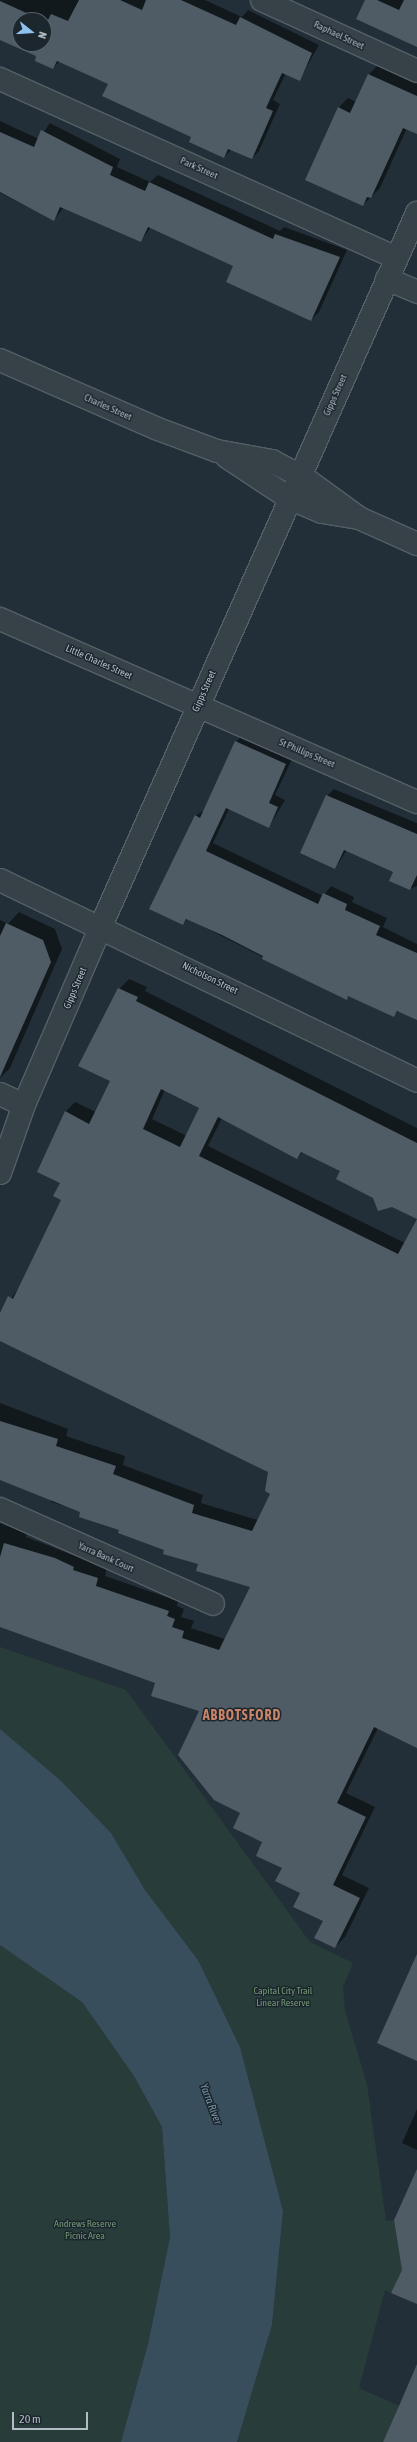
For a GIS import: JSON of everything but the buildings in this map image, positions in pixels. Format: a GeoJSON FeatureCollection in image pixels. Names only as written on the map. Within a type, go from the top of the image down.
{"type":"FeatureCollection","features":[{"type":"Feature","properties":{"kind":"street","name":"Raphael Street"},"geometry":{"type":"LineString","coordinates":[[262,0],[417,71]]}},
{"type":"Feature","properties":{"kind":"street","name":"Park Street"},"geometry":{"type":"LineString","coordinates":[[0,79],[397,258]]}},
{"type":"Feature","properties":{"kind":"street","name":"Gipps Street"},"geometry":{"type":"LineString","coordinates":[[0,1173],[24,1105],[101,926],[197,705],[417,213]]}},
{"type":"Feature","properties":{"kind":"street"},"geometry":{"type":"LineString","coordinates":[[387,279],[417,292]]}},
{"type":"Feature","properties":{"kind":"street","name":"Charles Street"},"geometry":{"type":"LineString","coordinates":[[0,360],[158,429],[217,451],[272,461],[299,475],[359,518],[417,544]]}},
{"type":"Feature","properties":{"kind":"street","name":"Charles Street"},"geometry":{"type":"LineString","coordinates":[[217,451],[289,498],[322,512],[359,518]]}},
{"type":"Feature","properties":{"kind":"street","name":"Little Charles Street"},"geometry":{"type":"LineString","coordinates":[[0,619],[197,705]]}},
{"type":"Feature","properties":{"kind":"street","name":"St Phillips Street"},"geometry":{"type":"LineString","coordinates":[[197,705],[417,802]]}},
{"type":"Feature","properties":{"kind":"street","name":"Nicholson Street"},"geometry":{"type":"LineString","coordinates":[[0,880],[101,926],[417,1081]]}},
{"type":"Feature","properties":{"kind":"street"},"geometry":{"type":"LineString","coordinates":[[0,1094],[24,1105]]}},
{"type":"Feature","properties":{"kind":"street","name":"Yarra Bank Court"},"geometry":{"type":"LineString","coordinates":[[0,1509],[213,1604]]}},
{"type":"Feature","properties":{"kind":"green space","name":"Capital City Trail Linear Reserve"},"geometry":{"type":"Polygon","coordinates":[[[0,1647],[126,1690],[310,1942],[353,1963],[343,1987],[345,2011],[367,2084],[386,2221],[394,2220],[402,2270],[391,2293],[385,2290],[359,2388],[399,2406],[383,2442],[237,2442],[272,2325],[283,2211],[240,2047],[198,1960],[145,1890],[111,1833],[0,1729],[0,1647]]]}},
{"type":"Feature","properties":{"kind":"green space","name":"Andrews Reserve Picnic Area"},"geometry":{"type":"Polygon","coordinates":[[[0,1945],[82,2002],[134,2076],[162,2127],[170,2237],[148,2344],[121,2442],[0,2442],[0,1945]]]}},
{"type":"Feature","properties":{"kind":"water","name":"Yarra River"},"geometry":{"type":"Polygon","coordinates":[[[0,1729],[61,1781],[111,1833],[145,1890],[198,1960],[240,2047],[283,2211],[272,2325],[237,2442],[121,2442],[148,2344],[170,2237],[162,2127],[134,2076],[82,2002],[0,1945],[0,1729]]]}},
{"type":"Feature","properties":{"kind":"district","name":"ABBOTSFORD"},"geometry":{"type":"Point","coordinates":[242,1715]}}]}
